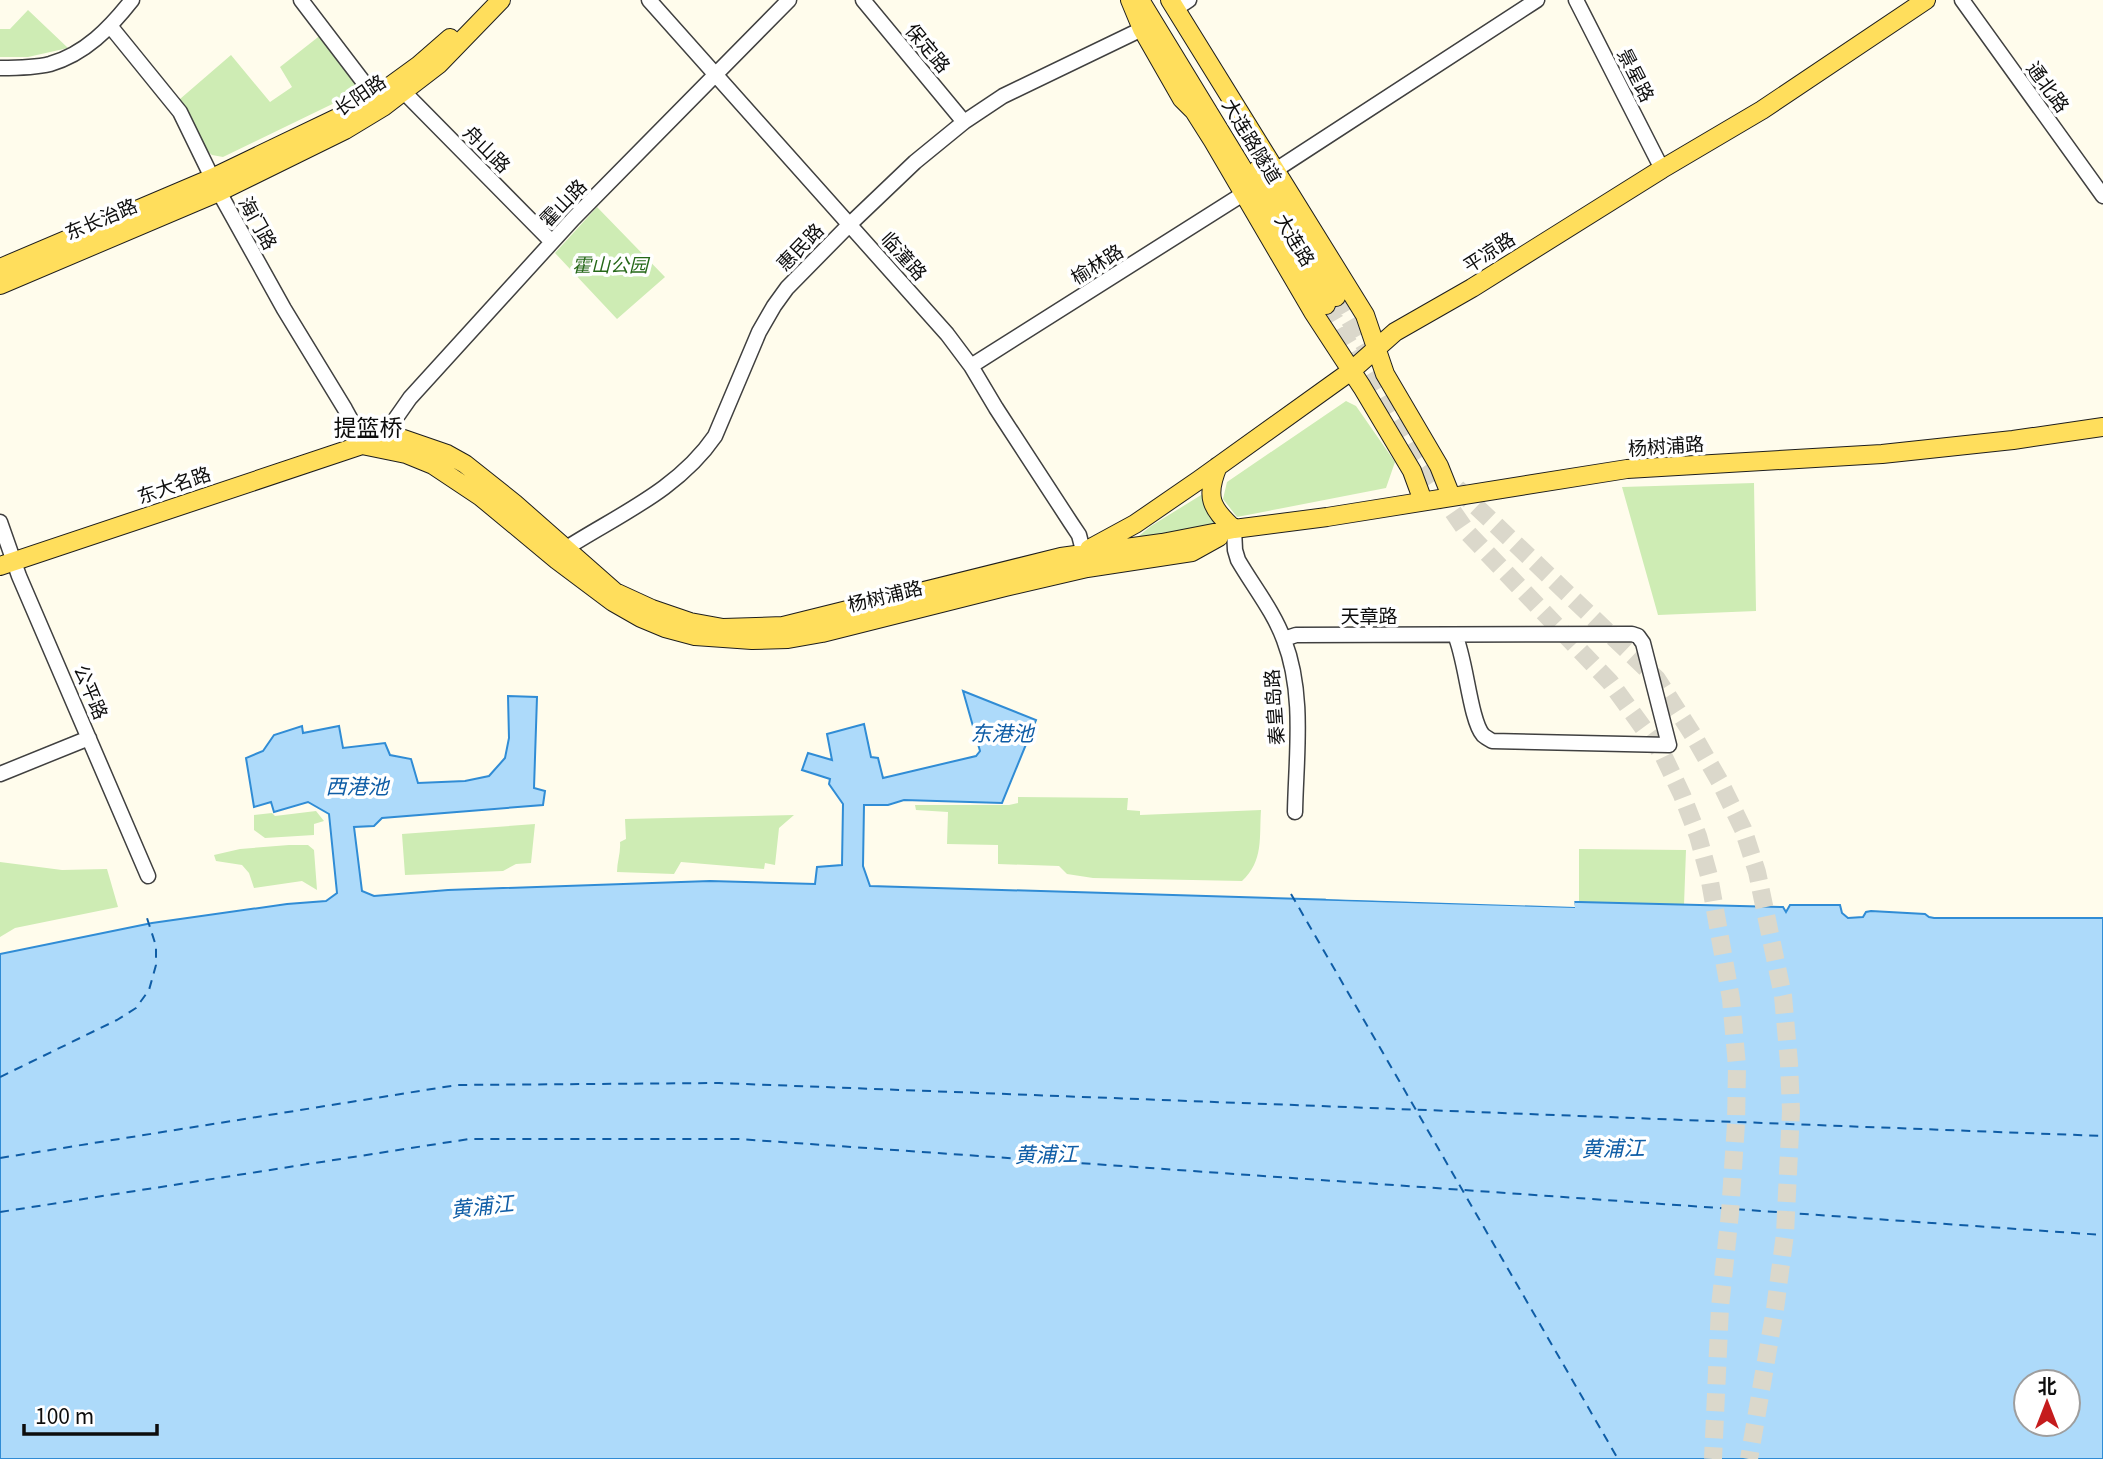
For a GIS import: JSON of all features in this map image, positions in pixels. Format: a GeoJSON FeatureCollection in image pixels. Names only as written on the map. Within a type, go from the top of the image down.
{"type":"FeatureCollection","features":[{"type":"Feature","properties":{"kind":"main road","name":"长阳路"},"geometry":{"type":"LineString","coordinates":[[216,185],[325,142],[398,87],[455,33],[485,0]]}},
{"type":"Feature","properties":{"kind":"main road","name":"长阳路"},"geometry":{"type":"LineString","coordinates":[[398,87],[439,64],[501,0]]}},
{"type":"Feature","properties":{"kind":"main road","name":"大连路"},"geometry":{"type":"LineString","coordinates":[[1130,0],[1142,29],[1182,99],[1194,111],[1213,141],[1312,312],[1412,471],[1423,501]]}},
{"type":"Feature","properties":{"kind":"main road","name":"大连路隧道"},"geometry":{"type":"LineString","coordinates":[[1140,0],[1331,301],[1160,0]]}},
{"type":"Feature","properties":{"kind":"main road","name":"平凉路"},"geometry":{"type":"LineString","coordinates":[[1085,561],[1351,371],[1395,332],[1472,288],[1772,103],[1926,0]]}},
{"type":"Feature","properties":{"kind":"main road","name":"大连路"},"geometry":{"type":"LineString","coordinates":[[1179,3],[1274,171],[1365,315],[1385,374],[1439,466],[1451,496]]}},
{"type":"Feature","properties":{"kind":"main road","name":"东长治路"},"geometry":{"type":"LineString","coordinates":[[0,268],[216,185]]}},
{"type":"Feature","properties":{"kind":"main road","name":"东长治路"},"geometry":{"type":"LineString","coordinates":[[0,285],[216,185]]}},
{"type":"Feature","properties":{"kind":"main road","name":"杨树浦路"},"geometry":{"type":"LineString","coordinates":[[561,555],[615,592],[690,622],[723,628],[783,626],[1056,558],[1085,561],[1192,552],[1234,529],[1627,469],[1895,453],[2103,427]]}},
{"type":"Feature","properties":{"kind":"main road","name":"东大名路"},"geometry":{"type":"LineString","coordinates":[[7,563],[362,445],[386,441],[433,465],[561,555]]}},
{"type":"Feature","properties":{"kind":"main road"},"geometry":{"type":"LineString","coordinates":[[1218,466],[1212,480],[1211,502],[1234,529]]}},
{"type":"Feature","properties":{"kind":"street"},"geometry":{"type":"LineString","coordinates":[[0,68],[57,61],[89,44],[111,27],[132,0]]}},
{"type":"Feature","properties":{"kind":"street"},"geometry":{"type":"LineString","coordinates":[[301,0],[379,102]]}},
{"type":"Feature","properties":{"kind":"street","name":"临潼路"},"geometry":{"type":"LineString","coordinates":[[649,0],[915,297],[971,366],[1079,535],[1085,561]]}},
{"type":"Feature","properties":{"kind":"street","name":"霍山路"},"geometry":{"type":"LineString","coordinates":[[386,441],[396,418],[410,398],[552,242],[789,0]]}},
{"type":"Feature","properties":{"kind":"street","name":"保定路"},"geometry":{"type":"LineString","coordinates":[[863,0],[964,122]]}},
{"type":"Feature","properties":{"kind":"street"},"geometry":{"type":"LineString","coordinates":[[1274,171],[1537,0]]}},
{"type":"Feature","properties":{"kind":"street","name":"景星路"},"geometry":{"type":"LineString","coordinates":[[1576,0],[1662,169]]}},
{"type":"Feature","properties":{"kind":"street","name":"通北路"},"geometry":{"type":"LineString","coordinates":[[1962,0],[2099,178],[2103,196]]}},
{"type":"Feature","properties":{"kind":"street","name":"海门路"},"geometry":{"type":"LineString","coordinates":[[111,27],[180,112],[216,185],[284,309],[345,409],[362,445]]}},
{"type":"Feature","properties":{"kind":"street","name":"惠民路"},"geometry":{"type":"LineString","coordinates":[[561,555],[650,499],[676,479],[704,451],[715,436],[759,332],[786,288],[915,162],[964,122],[1003,96],[1142,29]]}},
{"type":"Feature","properties":{"kind":"street","name":"舟山路"},"geometry":{"type":"LineString","coordinates":[[398,87],[552,242]]}},
{"type":"Feature","properties":{"kind":"street","name":"榆林路"},"geometry":{"type":"LineString","coordinates":[[971,366],[1243,194]]}},
{"type":"Feature","properties":{"kind":"street","name":"公平路"},"geometry":{"type":"LineString","coordinates":[[0,522],[7,563],[89,738],[148,876]]}},
{"type":"Feature","properties":{"kind":"street","name":"秦皇岛路"},"geometry":{"type":"LineString","coordinates":[[1234,529],[1238,560],[1284,639],[1293,674],[1297,706],[1295,812]]}},
{"type":"Feature","properties":{"kind":"street","name":"天章路"},"geometry":{"type":"LineString","coordinates":[[1284,639],[1296,635],[1632,634],[1641,639],[1646,651],[1669,746],[1492,741],[1483,736],[1477,724],[1462,651],[1455,635]]}},
{"type":"Feature","properties":{"kind":"street"},"geometry":{"type":"LineString","coordinates":[[0,774],[89,738]]}},
{"type":"Feature","properties":{"kind":"green space"},"geometry":{"type":"Polygon","coordinates":[[[28,10],[68,48],[28,57],[0,57],[0,29],[10,29],[28,10]]]}},
{"type":"Feature","properties":{"kind":"green space"},"geometry":{"type":"Polygon","coordinates":[[[322,34],[352,76],[356,84],[353,94],[223,157],[207,151],[180,99],[231,55],[270,102],[292,87],[280,67],[322,34]]]}},
{"type":"Feature","properties":{"kind":"green space","name":"霍山公园"},"geometry":{"type":"Polygon","coordinates":[[[597,207],[665,277],[617,319],[555,253],[597,207]]]}},
{"type":"Feature","properties":{"kind":"green space"},"geometry":{"type":"Polygon","coordinates":[[[1346,401],[1356,406],[1395,462],[1386,488],[1237,517],[1223,499],[1227,482],[1346,401]]]}},
{"type":"Feature","properties":{"kind":"green space"},"geometry":{"type":"Polygon","coordinates":[[[1754,483],[1756,611],[1658,615],[1622,487],[1754,483]]]}},
{"type":"Feature","properties":{"kind":"green space"},"geometry":{"type":"Polygon","coordinates":[[[1206,492],[1217,524],[1134,540],[1151,526],[1206,492]]]}},
{"type":"Feature","properties":{"kind":"green space"},"geometry":{"type":"Polygon","coordinates":[[[1018,797],[1128,798],[1127,810],[1140,811],[1140,815],[1261,810],[1257,857],[1242,881],[1093,878],[1067,874],[1059,866],[998,864],[998,845],[947,844],[948,812],[916,810],[915,805],[1009,805],[1018,803],[1018,797]]]}},
{"type":"Feature","properties":{"kind":"green space"},"geometry":{"type":"Polygon","coordinates":[[[316,811],[324,821],[314,824],[314,835],[265,838],[254,830],[254,815],[272,813],[275,816],[316,811]]]}},
{"type":"Feature","properties":{"kind":"green space"},"geometry":{"type":"Polygon","coordinates":[[[794,815],[779,828],[775,865],[765,863],[764,869],[681,862],[674,874],[617,872],[620,842],[626,839],[625,819],[794,815]]]}},
{"type":"Feature","properties":{"kind":"green space"},"geometry":{"type":"Polygon","coordinates":[[[535,824],[531,863],[516,864],[503,871],[405,875],[402,834],[535,824]]]}},
{"type":"Feature","properties":{"kind":"green space"},"geometry":{"type":"Polygon","coordinates":[[[308,845],[314,850],[317,890],[302,881],[254,888],[249,873],[242,865],[216,861],[214,855],[240,849],[308,845]]]}},
{"type":"Feature","properties":{"kind":"green space"},"geometry":{"type":"Polygon","coordinates":[[[1579,849],[1686,850],[1684,905],[1579,902],[1579,849]]]}},
{"type":"Feature","properties":{"kind":"green space"},"geometry":{"type":"Polygon","coordinates":[[[0,862],[62,870],[107,869],[118,907],[15,928],[0,937],[0,862]]]}},
{"type":"Feature","properties":{"kind":"water"},"geometry":{"type":"Polygon","coordinates":[[[963,691],[1036,720],[1002,803],[904,800],[888,805],[864,805],[863,866],[870,886],[1574,907],[1574,902],[1579,902],[1783,907],[1786,912],[1790,905],[1840,905],[1842,913],[1848,918],[1863,917],[1866,912],[1871,911],[1925,914],[1934,918],[2103,918],[2103,1459],[0,1459],[0,954],[152,923],[326,901],[337,893],[329,814],[308,802],[274,812],[271,802],[254,807],[246,758],[263,751],[274,735],[302,726],[303,733],[339,726],[343,748],[385,743],[390,755],[411,759],[418,783],[465,781],[489,776],[505,758],[509,738],[508,696],[537,697],[534,788],[545,791],[543,805],[382,818],[374,826],[354,827],[362,891],[374,896],[448,890],[710,881],[815,884],[817,867],[842,865],[843,804],[829,784],[830,779],[802,770],[808,753],[832,760],[827,734],[864,724],[871,757],[878,758],[883,778],[976,756],[980,751],[963,691]]]}},
{"type":"Feature","properties":{"kind":"pier"},"geometry":{"type":"Polygon","coordinates":[[[1325,896],[1571,903],[1574,899],[1575,907],[1326,899],[1325,896]]]}},
{"type":"Feature","properties":{"kind":"ferry route"},"geometry":{"type":"LineString","coordinates":[[1291,894],[1618,1459]]}},
{"type":"Feature","properties":{"kind":"ferry route"},"geometry":{"type":"LineString","coordinates":[[0,1077],[117,1020],[136,1008],[149,990],[156,965],[156,946],[147,918]]}},
{"type":"Feature","properties":{"kind":"ferry route"},"geometry":{"type":"LineString","coordinates":[[0,1158],[457,1085],[719,1083],[2103,1136]]}},
{"type":"Feature","properties":{"kind":"ferry route"},"geometry":{"type":"LineString","coordinates":[[0,1212],[469,1139],[738,1139],[2103,1235]]}},
{"type":"Feature","properties":{"kind":"tunnel"},"geometry":{"type":"LineString","coordinates":[[1336,297],[1376,365]]}},
{"type":"Feature","properties":{"kind":"tunnel"},"geometry":{"type":"LineString","coordinates":[[1326,305],[1413,454],[1467,532],[1610,682],[1663,755],[1698,836],[1709,876],[1731,999],[1737,1066],[1736,1124],[1720,1307],[1713,1459]]}},
{"type":"Feature","properties":{"kind":"tunnel"},"geometry":{"type":"LineString","coordinates":[[1457,488],[1657,679],[1720,782],[1743,829],[1757,872],[1783,996],[1791,1111],[1785,1234],[1749,1459]]}},
{"type":"Feature","properties":{"kind":"district","name":"提篮桥"},"geometry":{"type":"Point","coordinates":[368,428]}},
{"type":"Feature","properties":{"kind":"water label","name":"东港池"},"geometry":{"type":"Point","coordinates":[1002,734]}},
{"type":"Feature","properties":{"kind":"water label","name":"西港池"},"geometry":{"type":"Point","coordinates":[357,787]}},
{"type":"Feature","properties":{"kind":"water label","name":"黄浦江"},"geometry":{"type":"Point","coordinates":[1613,1149]}},
{"type":"Feature","properties":{"kind":"water label","name":"黄浦江"},"geometry":{"type":"Point","coordinates":[1046,1155]}},
{"type":"Feature","properties":{"kind":"water label","name":"黄浦江"},"geometry":{"type":"Point","coordinates":[482,1207]}}]}
